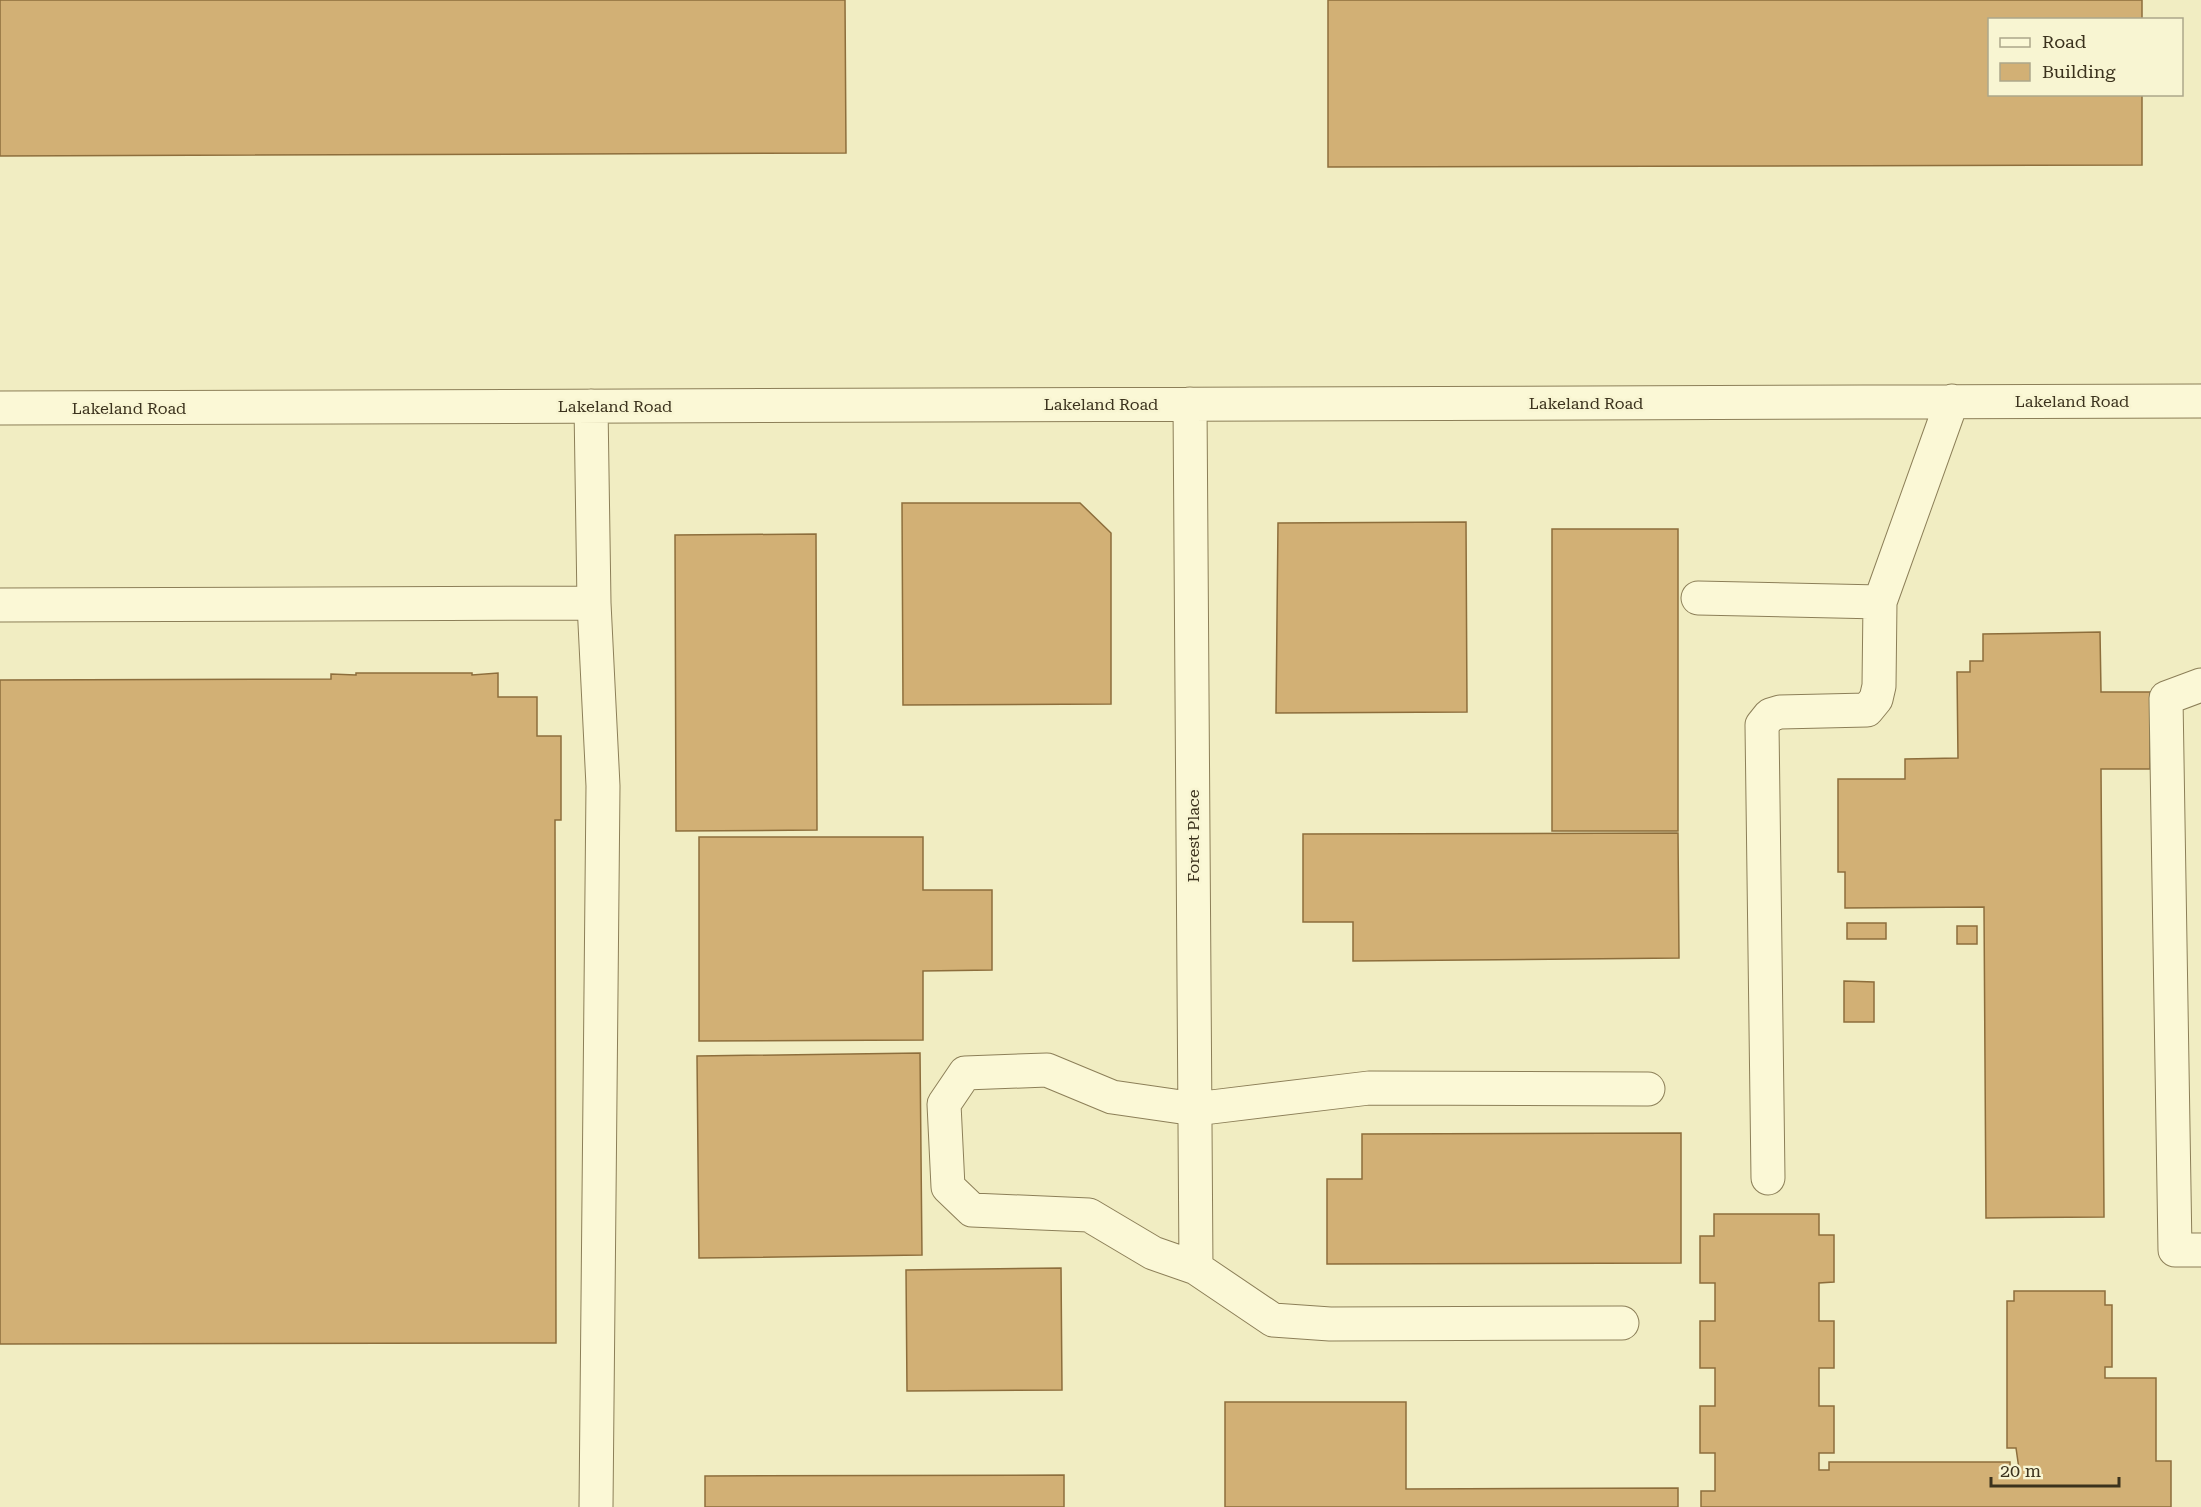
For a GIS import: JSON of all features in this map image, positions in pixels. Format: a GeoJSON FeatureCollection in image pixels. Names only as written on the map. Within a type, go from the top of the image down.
{"type":"FeatureCollection","features":[{"type":"Feature","properties":{"kind":"street"},"geometry":{"type":"LineString","coordinates":[[1768,1178],[1762,725],[1770,715],[1780,712],[1867,710],[1876,699],[1879,686],[1880,602],[1952,401]]}},
{"type":"Feature","properties":{"kind":"street","name":"Lakeland Road"},"geometry":{"type":"LineString","coordinates":[[0,408],[2201,401]]}},
{"type":"Feature","properties":{"kind":"street","name":"Forest Place"},"geometry":{"type":"LineString","coordinates":[[1190,404],[1196,1268]]}},
{"type":"Feature","properties":{"kind":"street"},"geometry":{"type":"LineString","coordinates":[[591,406],[594,603],[603,786],[596,1507]]}},
{"type":"Feature","properties":{"kind":"street"},"geometry":{"type":"LineString","coordinates":[[1698,598],[1880,602]]}},
{"type":"Feature","properties":{"kind":"street"},"geometry":{"type":"LineString","coordinates":[[0,605],[594,603]]}},
{"type":"Feature","properties":{"kind":"street"},"geometry":{"type":"LineString","coordinates":[[2201,685],[2166,698],[2175,1250],[2201,1250]]}},
{"type":"Feature","properties":{"kind":"street"},"geometry":{"type":"LineString","coordinates":[[1622,1323],[1330,1323],[1273,1320],[1196,1268],[1153,1253],[1089,1215],[972,1210],[948,1187],[944,1104],[964,1073],[1047,1070],[1112,1097],[1195,1109],[1369,1088],[1647,1089]]}},
{"type":"Feature","properties":{"kind":"building"},"geometry":{"type":"Polygon","coordinates":[[[0,0],[845,0],[846,153],[0,156],[0,0]]]}},
{"type":"Feature","properties":{"kind":"building"},"geometry":{"type":"Polygon","coordinates":[[[1328,0],[2142,0],[2142,18],[1988,18],[1988,96],[2142,96],[2142,165],[1328,167],[1328,0]]]}},
{"type":"Feature","properties":{"kind":"building"},"geometry":{"type":"Polygon","coordinates":[[[902,503],[1080,503],[1111,533],[1111,704],[903,705],[902,503]]]}},
{"type":"Feature","properties":{"kind":"building"},"geometry":{"type":"Polygon","coordinates":[[[1466,522],[1467,712],[1276,713],[1278,523],[1466,522]]]}},
{"type":"Feature","properties":{"kind":"building"},"geometry":{"type":"Polygon","coordinates":[[[1552,529],[1678,529],[1678,831],[1552,831],[1552,529]]]}},
{"type":"Feature","properties":{"kind":"building"},"geometry":{"type":"Polygon","coordinates":[[[816,534],[817,830],[676,831],[675,535],[816,534]]]}},
{"type":"Feature","properties":{"kind":"building"},"geometry":{"type":"Polygon","coordinates":[[[2100,632],[2101,692],[2150,692],[2150,769],[2101,769],[2104,1217],[1986,1218],[1984,907],[1845,908],[1845,872],[1838,872],[1838,779],[1905,779],[1905,759],[1958,758],[1957,672],[1970,672],[1970,661],[1983,661],[1983,634],[2100,632]]]}},
{"type":"Feature","properties":{"kind":"building"},"geometry":{"type":"Polygon","coordinates":[[[356,673],[472,673],[472,675],[498,673],[498,697],[537,697],[537,736],[561,736],[561,820],[555,820],[556,1343],[0,1344],[0,680],[331,679],[331,674],[356,675],[356,673]]]}},
{"type":"Feature","properties":{"kind":"building"},"geometry":{"type":"Polygon","coordinates":[[[1678,833],[1679,958],[1353,961],[1353,922],[1303,922],[1303,834],[1678,833]]]}},
{"type":"Feature","properties":{"kind":"building"},"geometry":{"type":"Polygon","coordinates":[[[699,837],[923,837],[923,890],[992,890],[992,970],[923,971],[923,1040],[699,1041],[699,837]]]}},
{"type":"Feature","properties":{"kind":"building"},"geometry":{"type":"Polygon","coordinates":[[[1847,923],[1886,923],[1886,939],[1847,939],[1847,923]]]}},
{"type":"Feature","properties":{"kind":"building"},"geometry":{"type":"Polygon","coordinates":[[[1957,926],[1977,926],[1977,944],[1957,944],[1957,926]]]}},
{"type":"Feature","properties":{"kind":"building"},"geometry":{"type":"Polygon","coordinates":[[[1844,981],[1874,982],[1874,1022],[1844,1022],[1844,981]]]}},
{"type":"Feature","properties":{"kind":"building"},"geometry":{"type":"Polygon","coordinates":[[[920,1053],[922,1255],[699,1258],[697,1056],[920,1053]]]}},
{"type":"Feature","properties":{"kind":"building"},"geometry":{"type":"Polygon","coordinates":[[[1681,1133],[1681,1263],[1327,1264],[1327,1179],[1362,1179],[1362,1134],[1681,1133]]]}},
{"type":"Feature","properties":{"kind":"building"},"geometry":{"type":"Polygon","coordinates":[[[1714,1214],[1819,1214],[1819,1235],[1834,1235],[1834,1282],[1819,1283],[1819,1321],[1834,1321],[1834,1368],[1819,1368],[1819,1406],[1834,1406],[1834,1453],[1819,1453],[1819,1470],[1829,1470],[1829,1462],[2010,1462],[2010,1469],[2019,1469],[2016,1448],[2007,1448],[2007,1301],[2014,1301],[2014,1291],[2105,1291],[2105,1305],[2112,1305],[2112,1367],[2105,1367],[2105,1378],[2156,1378],[2156,1461],[2171,1461],[2171,1507],[1701,1507],[1701,1491],[1715,1491],[1715,1453],[1700,1453],[1700,1406],[1715,1406],[1715,1368],[1700,1368],[1700,1321],[1715,1321],[1715,1283],[1700,1283],[1700,1236],[1714,1236],[1714,1214]]]}},
{"type":"Feature","properties":{"kind":"building"},"geometry":{"type":"Polygon","coordinates":[[[1061,1268],[1062,1390],[907,1391],[906,1270],[1061,1268]]]}},
{"type":"Feature","properties":{"kind":"building"},"geometry":{"type":"Polygon","coordinates":[[[1225,1402],[1406,1402],[1406,1489],[1678,1488],[1678,1507],[1225,1507],[1225,1402]]]}},
{"type":"Feature","properties":{"kind":"building"},"geometry":{"type":"Polygon","coordinates":[[[1064,1475],[1064,1507],[705,1507],[705,1476],[1064,1475]]]}}]}
